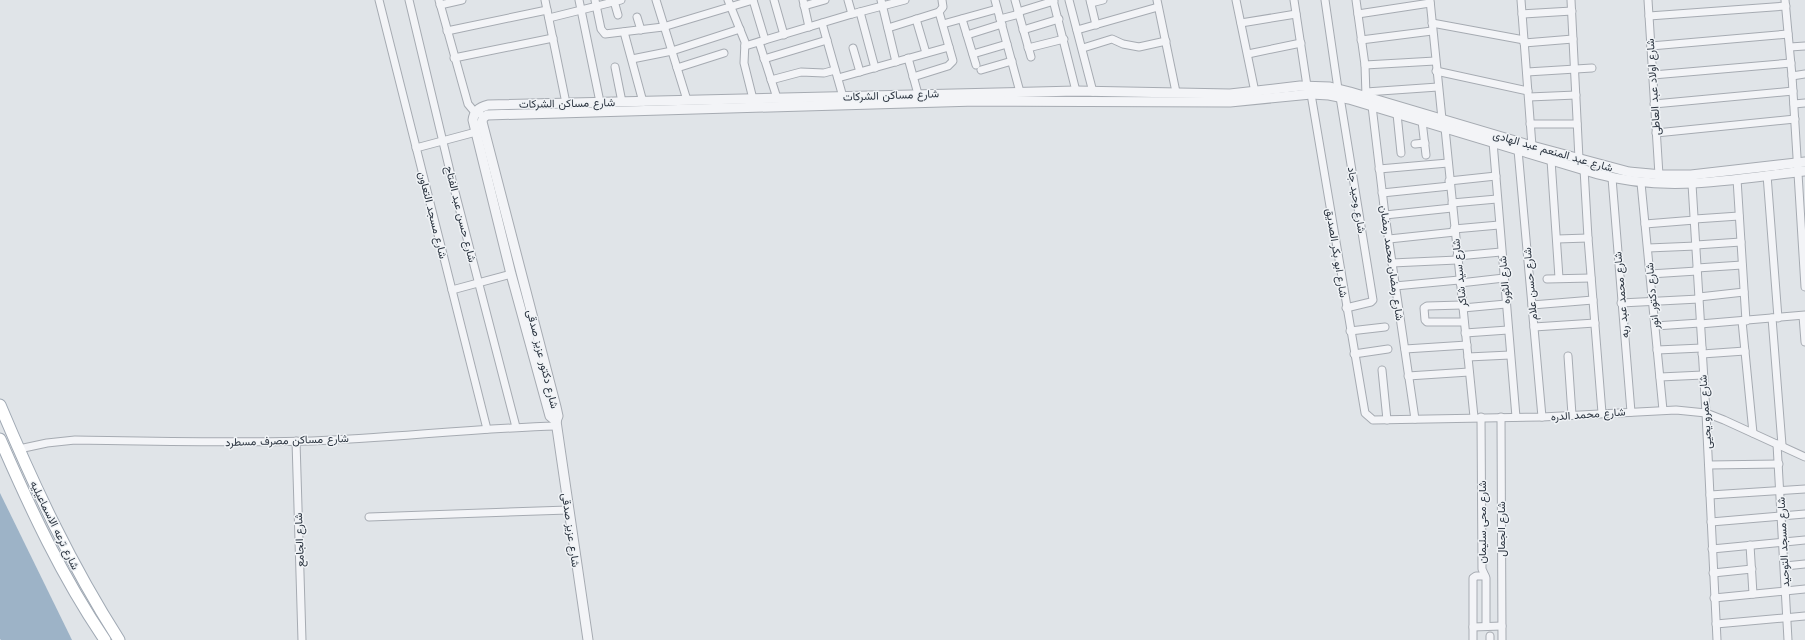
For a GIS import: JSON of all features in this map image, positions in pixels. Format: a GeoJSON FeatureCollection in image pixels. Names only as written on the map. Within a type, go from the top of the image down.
{"type":"FeatureCollection","features":[{"type":"Feature","properties":{"kind":"main road","name":"شارع ترعه الاسماعيليه"},"geometry":{"type":"LineString","coordinates":[[0,405],[18,449],[67,553],[119,640]]}},
{"type":"Feature","properties":{"kind":"main road","name":"شارع ترعه الاسماعيليه"},"geometry":{"type":"LineString","coordinates":[[0,439],[26,498],[53,552],[105,640]]}},
{"type":"Feature","properties":{"kind":"street","name":"شارع مسجد التعاون"},"geometry":{"type":"LineString","coordinates":[[379,0],[487,429]]}},
{"type":"Feature","properties":{"kind":"street","name":"شارع حسن عبد الفتاح"},"geometry":{"type":"LineString","coordinates":[[409,0],[444,141],[454,188],[516,427]]}},
{"type":"Feature","properties":{"kind":"street"},"geometry":{"type":"LineString","coordinates":[[462,0],[440,2],[454,58],[468,104],[476,112],[487,115]]}},
{"type":"Feature","properties":{"kind":"street"},"geometry":{"type":"LineString","coordinates":[[545,0],[567,108]]}},
{"type":"Feature","properties":{"kind":"street"},"geometry":{"type":"LineString","coordinates":[[579,0],[600,102]]}},
{"type":"Feature","properties":{"kind":"street"},"geometry":{"type":"LineString","coordinates":[[447,32],[581,9],[596,3],[618,0],[618,15]]}},
{"type":"Feature","properties":{"kind":"street"},"geometry":{"type":"LineString","coordinates":[[656,0],[663,27],[687,100]]}},
{"type":"Feature","properties":{"kind":"street"},"geometry":{"type":"LineString","coordinates":[[728,0],[730,8],[744,38],[744,63],[753,99]]}},
{"type":"Feature","properties":{"kind":"street"},"geometry":{"type":"LineString","coordinates":[[596,3],[601,29],[603,32],[609,34],[663,27],[753,0],[762,41],[764,59],[777,98]]}},
{"type":"Feature","properties":{"kind":"street"},"geometry":{"type":"LineString","coordinates":[[774,0],[784,35]]}},
{"type":"Feature","properties":{"kind":"street"},"geometry":{"type":"LineString","coordinates":[[810,27],[804,3],[825,0]]}},
{"type":"Feature","properties":{"kind":"street"},"geometry":{"type":"LineString","coordinates":[[848,0],[852,14]]}},
{"type":"Feature","properties":{"kind":"street"},"geometry":{"type":"LineString","coordinates":[[745,46],[862,11],[881,3],[905,0]]}},
{"type":"Feature","properties":{"kind":"street"},"geometry":{"type":"LineString","coordinates":[[888,28],[939,12],[944,7],[942,0]]}},
{"type":"Feature","properties":{"kind":"street"},"geometry":{"type":"LineString","coordinates":[[995,0],[1020,92]]}},
{"type":"Feature","properties":{"kind":"street"},"geometry":{"type":"LineString","coordinates":[[1015,0],[1031,57]]}},
{"type":"Feature","properties":{"kind":"street"},"geometry":{"type":"LineString","coordinates":[[967,35],[1054,0],[1076,91]]}},
{"type":"Feature","properties":{"kind":"street"},"geometry":{"type":"LineString","coordinates":[[1069,0],[1083,48],[1093,92]]}},
{"type":"Feature","properties":{"kind":"street"},"geometry":{"type":"LineString","coordinates":[[1096,24],[1090,2],[1103,0]]}},
{"type":"Feature","properties":{"kind":"street"},"geometry":{"type":"LineString","coordinates":[[1236,0],[1255,92]]}},
{"type":"Feature","properties":{"kind":"street","name":"شارع ابو بكر الصديق"},"geometry":{"type":"LineString","coordinates":[[1294,0],[1365,413]]}},
{"type":"Feature","properties":{"kind":"street","name":"شارع وحيد جاد"},"geometry":{"type":"LineString","coordinates":[[1325,0],[1372,298],[1371,302]]}},
{"type":"Feature","properties":{"kind":"street"},"geometry":{"type":"LineString","coordinates":[[1356,0],[1365,65],[1366,94],[1438,86]]}},
{"type":"Feature","properties":{"kind":"street"},"geometry":{"type":"LineString","coordinates":[[1521,0],[1532,146]]}},
{"type":"Feature","properties":{"kind":"street"},"geometry":{"type":"LineString","coordinates":[[1571,0],[1579,159]]}},
{"type":"Feature","properties":{"kind":"street","name":"شارع اولاد عبد العاطى"},"geometry":{"type":"LineString","coordinates":[[1648,0],[1659,175]]}},
{"type":"Feature","properties":{"kind":"street"},"geometry":{"type":"LineString","coordinates":[[1358,14],[1430,2],[1442,119]]}},
{"type":"Feature","properties":{"kind":"street"},"geometry":{"type":"LineString","coordinates":[[881,3],[896,62]]}},
{"type":"Feature","properties":{"kind":"street"},"geometry":{"type":"LineString","coordinates":[[1649,16],[1786,3],[1795,119],[1801,167],[1805,287]]}},
{"type":"Feature","properties":{"kind":"street"},"geometry":{"type":"LineString","coordinates":[[1078,30],[1157,4],[1176,92]]}},
{"type":"Feature","properties":{"kind":"street"},"geometry":{"type":"LineString","coordinates":[[942,24],[997,9]]}},
{"type":"Feature","properties":{"kind":"street"},"geometry":{"type":"LineString","coordinates":[[862,11],[877,67]]}},
{"type":"Feature","properties":{"kind":"street"},"geometry":{"type":"LineString","coordinates":[[1522,14],[1572,11]]}},
{"type":"Feature","properties":{"kind":"street"},"geometry":{"type":"LineString","coordinates":[[913,77],[951,64],[952,56],[939,12]]}},
{"type":"Feature","properties":{"kind":"street"},"geometry":{"type":"LineString","coordinates":[[1241,23],[1296,14]]}},
{"type":"Feature","properties":{"kind":"street"},"geometry":{"type":"LineString","coordinates":[[637,17],[641,30]]}},
{"type":"Feature","properties":{"kind":"street"},"geometry":{"type":"LineString","coordinates":[[916,19],[926,53]]}},
{"type":"Feature","properties":{"kind":"street"},"geometry":{"type":"LineString","coordinates":[[962,19],[979,68],[1012,61]]}},
{"type":"Feature","properties":{"kind":"street"},"geometry":{"type":"LineString","coordinates":[[1023,30],[1059,19]]}},
{"type":"Feature","properties":{"kind":"street"},"geometry":{"type":"LineString","coordinates":[[822,23],[843,97]]}},
{"type":"Feature","properties":{"kind":"street"},"geometry":{"type":"LineString","coordinates":[[1432,23],[1524,41],[1573,38]]}},
{"type":"Feature","properties":{"kind":"street"},"geometry":{"type":"LineString","coordinates":[[632,59],[672,51],[740,29]]}},
{"type":"Feature","properties":{"kind":"street"},"geometry":{"type":"LineString","coordinates":[[1361,40],[1432,31]]}},
{"type":"Feature","properties":{"kind":"street"},"geometry":{"type":"LineString","coordinates":[[624,32],[643,102]]}},
{"type":"Feature","properties":{"kind":"street"},"geometry":{"type":"LineString","coordinates":[[1651,46],[1788,34]]}},
{"type":"Feature","properties":{"kind":"street"},"geometry":{"type":"LineString","coordinates":[[454,58],[553,38]]}},
{"type":"Feature","properties":{"kind":"street"},"geometry":{"type":"LineString","coordinates":[[1028,48],[1064,39]]}},
{"type":"Feature","properties":{"kind":"street"},"geometry":{"type":"LineString","coordinates":[[1083,48],[1112,39],[1123,44],[1139,47],[1166,41]]}},
{"type":"Feature","properties":{"kind":"street"},"geometry":{"type":"LineString","coordinates":[[764,59],[826,40]]}},
{"type":"Feature","properties":{"kind":"street"},"geometry":{"type":"LineString","coordinates":[[1248,54],[1301,43]]}},
{"type":"Feature","properties":{"kind":"street"},"geometry":{"type":"LineString","coordinates":[[973,54],[1007,44]]}},
{"type":"Feature","properties":{"kind":"street"},"geometry":{"type":"LineString","coordinates":[[838,78],[949,46]]}},
{"type":"Feature","properties":{"kind":"street"},"geometry":{"type":"LineString","coordinates":[[1790,47],[1805,46]]}},
{"type":"Feature","properties":{"kind":"street"},"geometry":{"type":"LineString","coordinates":[[853,48],[860,72]]}},
{"type":"Feature","properties":{"kind":"street"},"geometry":{"type":"LineString","coordinates":[[677,68],[724,53]]}},
{"type":"Feature","properties":{"kind":"street"},"geometry":{"type":"LineString","coordinates":[[908,58],[918,94]]}},
{"type":"Feature","properties":{"kind":"street"},"geometry":{"type":"LineString","coordinates":[[1365,65],[1435,61]]}},
{"type":"Feature","properties":{"kind":"street"},"geometry":{"type":"LineString","coordinates":[[1652,75],[1791,63]]}},
{"type":"Feature","properties":{"kind":"street"},"geometry":{"type":"LineString","coordinates":[[615,67],[622,102]]}},
{"type":"Feature","properties":{"kind":"street"},"geometry":{"type":"LineString","coordinates":[[1527,72],[1592,68]]}},
{"type":"Feature","properties":{"kind":"street"},"geometry":{"type":"LineString","coordinates":[[770,80],[801,72],[824,73],[835,70]]}},
{"type":"Feature","properties":{"kind":"street"},"geometry":{"type":"LineString","coordinates":[[1436,71],[1528,94],[1576,95]]}},
{"type":"Feature","properties":{"kind":"street"},"geometry":{"type":"LineString","coordinates":[[1792,76],[1805,74]]}},
{"type":"Feature","properties":{"kind":"street","name":"شارع عبد المنعم عبد الهادى"},"geometry":{"type":"LineString","coordinates":[[1309,90],[1366,94],[1442,119],[1614,169],[1659,175],[1691,175],[1801,167]]}},
{"type":"Feature","properties":{"kind":"street","name":"شارع مساكن الشركات"},"geometry":{"type":"LineString","coordinates":[[476,112],[488,106],[567,108],[976,97],[1020,92],[1076,91],[1230,94],[1309,90]]}},
{"type":"Feature","properties":{"kind":"street","name":"شارع مساكن الشركات"},"geometry":{"type":"LineString","coordinates":[[487,115],[567,108],[600,102],[918,94],[976,97],[1230,102],[1309,90]]}},
{"type":"Feature","properties":{"kind":"street"},"geometry":{"type":"LineString","coordinates":[[1654,104],[1793,91]]}},
{"type":"Feature","properties":{"kind":"street","name":"شارع عبد المنعم عبد الهادى"},"geometry":{"type":"LineString","coordinates":[[1339,93],[1397,114],[1551,160],[1612,178],[1641,183],[1692,184],[1767,175],[1801,167]]}},
{"type":"Feature","properties":{"kind":"street"},"geometry":{"type":"LineString","coordinates":[[1794,104],[1805,103]]}},
{"type":"Feature","properties":{"kind":"street","name":"شارع رمضان محمد رمضان"},"geometry":{"type":"LineString","coordinates":[[1372,106],[1385,215],[1415,419]]}},
{"type":"Feature","properties":{"kind":"street","name":"شارع دكتور عزيز صدقى"},"geometry":{"type":"LineString","coordinates":[[476,112],[473,120],[511,274],[550,416],[556,423]]}},
{"type":"Feature","properties":{"kind":"street"},"geometry":{"type":"LineString","coordinates":[[1397,114],[1400,153]]}},
{"type":"Feature","properties":{"kind":"street","name":"شارع دكتور عزيز صدقى"},"geometry":{"type":"LineString","coordinates":[[487,115],[483,118],[482,122],[556,407],[558,416],[556,423]]}},
{"type":"Feature","properties":{"kind":"street"},"geometry":{"type":"LineString","coordinates":[[1656,133],[1795,119]]}},
{"type":"Feature","properties":{"kind":"street"},"geometry":{"type":"LineString","coordinates":[[1422,121],[1426,155]]}},
{"type":"Feature","properties":{"kind":"street"},"geometry":{"type":"LineString","coordinates":[[1530,124],[1577,124]]}},
{"type":"Feature","properties":{"kind":"street","name":"شارع سيد شاكر"},"geometry":{"type":"LineString","coordinates":[[1445,128],[1469,372],[1477,417]]}},
{"type":"Feature","properties":{"kind":"street"},"geometry":{"type":"LineString","coordinates":[[416,148],[476,132]]}},
{"type":"Feature","properties":{"kind":"street","name":"شارع الثوره"},"geometry":{"type":"LineString","coordinates":[[1493,142],[1516,417]]}},
{"type":"Feature","properties":{"kind":"street"},"geometry":{"type":"LineString","coordinates":[[1415,144],[1425,143]]}},
{"type":"Feature","properties":{"kind":"street","name":"شارع حسن علام"},"geometry":{"type":"LineString","coordinates":[[1518,150],[1542,417]]}},
{"type":"Feature","properties":{"kind":"street"},"geometry":{"type":"LineString","coordinates":[[1551,160],[1560,278]]}},
{"type":"Feature","properties":{"kind":"street"},"geometry":{"type":"LineString","coordinates":[[1379,169],[1448,163]]}},
{"type":"Feature","properties":{"kind":"street"},"geometry":{"type":"LineString","coordinates":[[1584,169],[1602,414]]}},
{"type":"Feature","properties":{"kind":"street","name":"شارع مسجد التوحيد"},"geometry":{"type":"LineString","coordinates":[[1767,175],[1775,318],[1781,516],[1788,640]]}},
{"type":"Feature","properties":{"kind":"street"},"geometry":{"type":"LineString","coordinates":[[1382,193],[1496,176]]}},
{"type":"Feature","properties":{"kind":"street","name":"شارع محمد عبد ربه"},"geometry":{"type":"LineString","coordinates":[[1612,178],[1631,412]]}},
{"type":"Feature","properties":{"kind":"street"},"geometry":{"type":"LineString","coordinates":[[1737,179],[1744,292],[1745,351],[1753,433]]}},
{"type":"Feature","properties":{"kind":"street","name":"شارع دكتور انور"},"geometry":{"type":"LineString","coordinates":[[1641,183],[1663,410]]}},
{"type":"Feature","properties":{"kind":"street","name":"شارع عمرو يحيى"},"geometry":{"type":"LineString","coordinates":[[1692,184],[1706,413],[1717,640]]}},
{"type":"Feature","properties":{"kind":"street"},"geometry":{"type":"LineString","coordinates":[[1385,215],[1497,199]]}},
{"type":"Feature","properties":{"kind":"street"},"geometry":{"type":"LineString","coordinates":[[1645,224],[1739,216]]}},
{"type":"Feature","properties":{"kind":"street"},"geometry":{"type":"LineString","coordinates":[[1389,239],[1499,225]]}},
{"type":"Feature","properties":{"kind":"street"},"geometry":{"type":"LineString","coordinates":[[1557,239],[1588,238]]}},
{"type":"Feature","properties":{"kind":"street"},"geometry":{"type":"LineString","coordinates":[[1648,248],[1741,242]]}},
{"type":"Feature","properties":{"kind":"street"},"geometry":{"type":"LineString","coordinates":[[1392,263],[1457,258],[1502,252]]}},
{"type":"Feature","properties":{"kind":"street"},"geometry":{"type":"LineString","coordinates":[[1650,274],[1742,265]]}},
{"type":"Feature","properties":{"kind":"street"},"geometry":{"type":"LineString","coordinates":[[452,290],[511,274]]}},
{"type":"Feature","properties":{"kind":"street"},"geometry":{"type":"LineString","coordinates":[[1396,286],[1504,278]]}},
{"type":"Feature","properties":{"kind":"street"},"geometry":{"type":"LineString","coordinates":[[1547,279],[1591,278]]}},
{"type":"Feature","properties":{"kind":"street"},"geometry":{"type":"LineString","coordinates":[[1621,303],[1699,298],[1744,292]]}},
{"type":"Feature","properties":{"kind":"street"},"geometry":{"type":"LineString","coordinates":[[1532,305],[1593,300]]}},
{"type":"Feature","properties":{"kind":"street"},"geometry":{"type":"LineString","coordinates":[[1346,308],[1380,301]]}},
{"type":"Feature","properties":{"kind":"street"},"geometry":{"type":"LineString","coordinates":[[1464,322],[1427,322],[1425,320],[1424,308],[1427,306],[1506,304]]}},
{"type":"Feature","properties":{"kind":"street"},"geometry":{"type":"LineString","coordinates":[[1655,326],[1804,316],[1805,342]]}},
{"type":"Feature","properties":{"kind":"street"},"geometry":{"type":"LineString","coordinates":[[1534,327],[1595,323]]}},
{"type":"Feature","properties":{"kind":"street"},"geometry":{"type":"LineString","coordinates":[[1350,331],[1385,326]]}},
{"type":"Feature","properties":{"kind":"street"},"geometry":{"type":"LineString","coordinates":[[1466,333],[1508,330]]}},
{"type":"Feature","properties":{"kind":"street"},"geometry":{"type":"LineString","coordinates":[[1405,348],[1467,345]]}},
{"type":"Feature","properties":{"kind":"street"},"geometry":{"type":"LineString","coordinates":[[1354,354],[1388,348]]}},
{"type":"Feature","properties":{"kind":"street"},"geometry":{"type":"LineString","coordinates":[[1657,350],[1745,351]]}},
{"type":"Feature","properties":{"kind":"street"},"geometry":{"type":"LineString","coordinates":[[1468,357],[1510,355]]}},
{"type":"Feature","properties":{"kind":"street"},"geometry":{"type":"LineString","coordinates":[[1568,356],[1572,415]]}},
{"type":"Feature","properties":{"kind":"street"},"geometry":{"type":"LineString","coordinates":[[1382,370],[1387,420]]}},
{"type":"Feature","properties":{"kind":"street"},"geometry":{"type":"LineString","coordinates":[[1408,376],[1469,372]]}},
{"type":"Feature","properties":{"kind":"street"},"geometry":{"type":"LineString","coordinates":[[1660,377],[1703,375]]}},
{"type":"Feature","properties":{"kind":"street","name":"شارع محمد الدره"},"geometry":{"type":"LineString","coordinates":[[1365,413],[1373,420],[1387,420],[1477,417],[1542,417],[1663,410],[1706,413],[1779,444],[1805,457]]}},
{"type":"Feature","properties":{"kind":"street","name":"شارع محى سليمان"},"geometry":{"type":"LineString","coordinates":[[1477,417],[1482,569],[1485,576],[1486,626]]}},
{"type":"Feature","properties":{"kind":"street","name":"شارع الجمال"},"geometry":{"type":"LineString","coordinates":[[1501,417],[1502,640]]}},
{"type":"Feature","properties":{"kind":"street","name":"شارع مساكن مصرف مسطرد"},"geometry":{"type":"LineString","coordinates":[[18,449],[47,443],[75,440],[248,443],[487,429],[556,423]]}},
{"type":"Feature","properties":{"kind":"street","name":"شارع عزيز صدقى"},"geometry":{"type":"LineString","coordinates":[[556,423],[588,640]]}},
{"type":"Feature","properties":{"kind":"street","name":"شارع الجامع"},"geometry":{"type":"LineString","coordinates":[[296,441],[302,640]]}},
{"type":"Feature","properties":{"kind":"street"},"geometry":{"type":"LineString","coordinates":[[1708,465],[1779,464]]}},
{"type":"Feature","properties":{"kind":"street"},"geometry":{"type":"LineString","coordinates":[[1710,495],[1805,488]]}},
{"type":"Feature","properties":{"kind":"street"},"geometry":{"type":"LineString","coordinates":[[369,517],[568,510]]}},
{"type":"Feature","properties":{"kind":"street"},"geometry":{"type":"LineString","coordinates":[[1711,522],[1805,514]]}},
{"type":"Feature","properties":{"kind":"street"},"geometry":{"type":"LineString","coordinates":[[1712,548],[1805,540]]}},
{"type":"Feature","properties":{"kind":"street"},"geometry":{"type":"LineString","coordinates":[[1750,545],[1753,594]]}},
{"type":"Feature","properties":{"kind":"street"},"geometry":{"type":"LineString","coordinates":[[1785,566],[1805,564]]}},
{"type":"Feature","properties":{"kind":"street"},"geometry":{"type":"LineString","coordinates":[[1713,573],[1752,569]]}},
{"type":"Feature","properties":{"kind":"street"},"geometry":{"type":"LineString","coordinates":[[1474,640],[1473,578],[1476,576],[1485,576]]}},
{"type":"Feature","properties":{"kind":"street"},"geometry":{"type":"LineString","coordinates":[[1714,598],[1805,589]]}},
{"type":"Feature","properties":{"kind":"street"},"geometry":{"type":"LineString","coordinates":[[1716,624],[1805,616]]}},
{"type":"Feature","properties":{"kind":"street"},"geometry":{"type":"LineString","coordinates":[[1473,627],[1502,626]]}},
{"type":"Feature","properties":{"kind":"water"},"geometry":{"type":"Polygon","coordinates":[[[0,493],[72,640],[0,639],[0,493]]]}}]}
